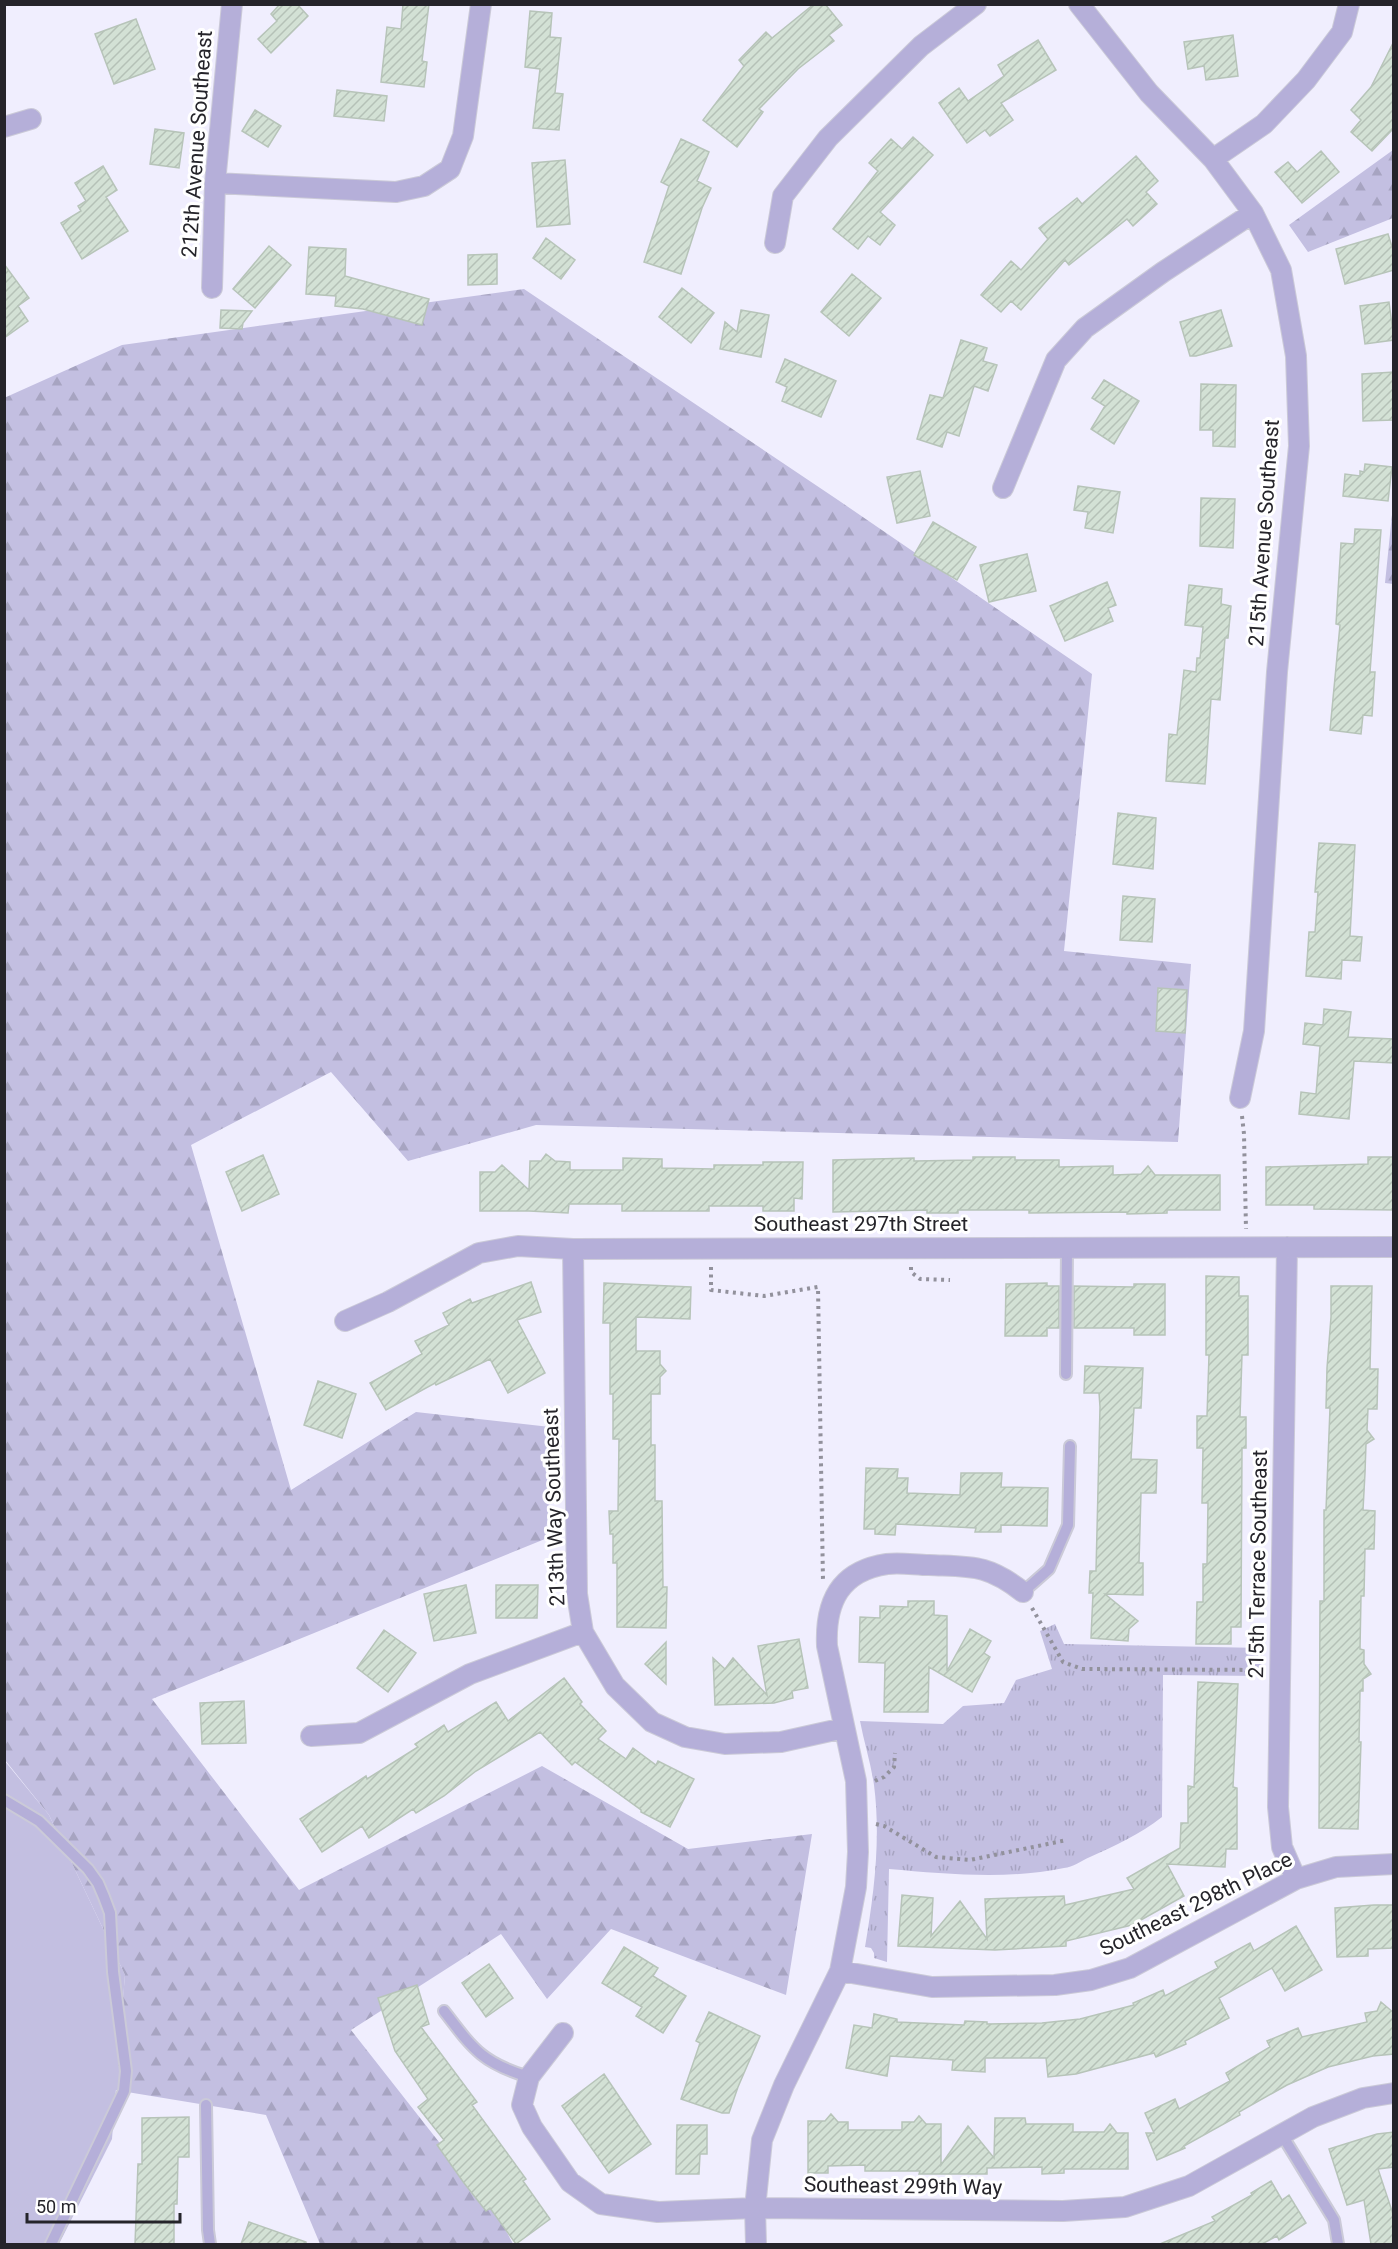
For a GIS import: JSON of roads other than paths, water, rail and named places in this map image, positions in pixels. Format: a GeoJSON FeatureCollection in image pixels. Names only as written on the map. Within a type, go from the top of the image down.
{"type":"FeatureCollection","features":[{"type":"Feature","properties":{"kind":"street","name":"212th Avenue Southeast"},"geometry":{"type":"LineString","coordinates":[[212,288],[215,183],[232,4]]}},
{"type":"Feature","properties":{"kind":"street"},"geometry":{"type":"LineString","coordinates":[[215,183],[396,192],[424,186],[450,169],[463,136],[481,4]]}},
{"type":"Feature","properties":{"kind":"street"},"geometry":{"type":"LineString","coordinates":[[775,243],[783,196],[828,138],[921,46],[976,4]]}},
{"type":"Feature","properties":{"kind":"street","name":"215th Avenue Southeast"},"geometry":{"type":"LineString","coordinates":[[1079,4],[1149,93],[1213,159],[1253,213],[1281,270],[1296,356],[1299,446],[1277,672],[1254,1031],[1240,1098]]}},
{"type":"Feature","properties":{"kind":"street"},"geometry":{"type":"LineString","coordinates":[[1213,159],[1264,124],[1306,80],[1342,32],[1349,4]]}},
{"type":"Feature","properties":{"kind":"street"},"geometry":{"type":"LineString","coordinates":[[4,127],[31,119]]}},
{"type":"Feature","properties":{"kind":"street"},"geometry":{"type":"LineString","coordinates":[[1003,488],[1056,360],[1085,328],[1162,272],[1253,213]]}},
{"type":"Feature","properties":{"kind":"street","name":"Southeast 297th Street"},"geometry":{"type":"LineString","coordinates":[[345,1321],[388,1302],[479,1253],[518,1246],[573,1249],[1394,1247]]}},
{"type":"Feature","properties":{"kind":"street","name":"215th Terrace Southeast"},"geometry":{"type":"LineString","coordinates":[[1287,1247],[1278,1807],[1282,1847],[1296,1879]]}},
{"type":"Feature","properties":{"kind":"street","name":"213th Way Southeast"},"geometry":{"type":"LineString","coordinates":[[573,1249],[577,1593],[583,1632],[615,1686],[652,1722],[685,1737],[725,1744],[781,1742],[844,1728]]}},
{"type":"Feature","properties":{"kind":"street"},"geometry":{"type":"LineString","coordinates":[[756,2244],[755,2208],[762,2140],[784,2085],[840,1971],[856,1887],[858,1819],[856,1788],[826,1646],[826,1625],[835,1595],[845,1583],[858,1574],[889,1564],[973,1567],[989,1570],[1004,1576],[1023,1592]]}},
{"type":"Feature","properties":{"kind":"street"},"geometry":{"type":"LineString","coordinates":[[311,1736],[359,1733],[470,1674],[583,1632]]}},
{"type":"Feature","properties":{"kind":"street","name":"Southeast 298th Place"},"geometry":{"type":"LineString","coordinates":[[840,1971],[932,1987],[1055,1985],[1091,1980],[1130,1968],[1296,1879],[1336,1867],[1394,1864]]}},
{"type":"Feature","properties":{"kind":"street","name":"Southeast 299th Way"},"geometry":{"type":"LineString","coordinates":[[563,2034],[529,2077],[522,2105],[532,2127],[570,2182],[601,2204],[658,2212],[755,2208],[1063,2211],[1125,2207],[1189,2186],[1313,2117],[1363,2098],[1394,2093]]}},
{"type":"Feature","properties":{"kind":"lane"},"geometry":{"type":"LineString","coordinates":[[1066,1374],[1067,1248]]}},
{"type":"Feature","properties":{"kind":"lane"},"geometry":{"type":"LineString","coordinates":[[1023,1592],[1049,1569],[1068,1525],[1070,1446]]}},
{"type":"Feature","properties":{"kind":"lane"},"geometry":{"type":"LineString","coordinates":[[4,1800],[39,1821],[87,1869],[98,1883],[110,1913],[113,1972],[126,2071],[124,2091],[51,2244]]}},
{"type":"Feature","properties":{"kind":"lane"},"geometry":{"type":"LineString","coordinates":[[444,2011],[482,2057],[505,2070],[529,2077]]}},
{"type":"Feature","properties":{"kind":"lane"},"geometry":{"type":"LineString","coordinates":[[206,2105],[210,2244]]}},
{"type":"Feature","properties":{"kind":"lane"},"geometry":{"type":"LineString","coordinates":[[1282,2135],[1334,2220],[1338,2244]]}}]}
